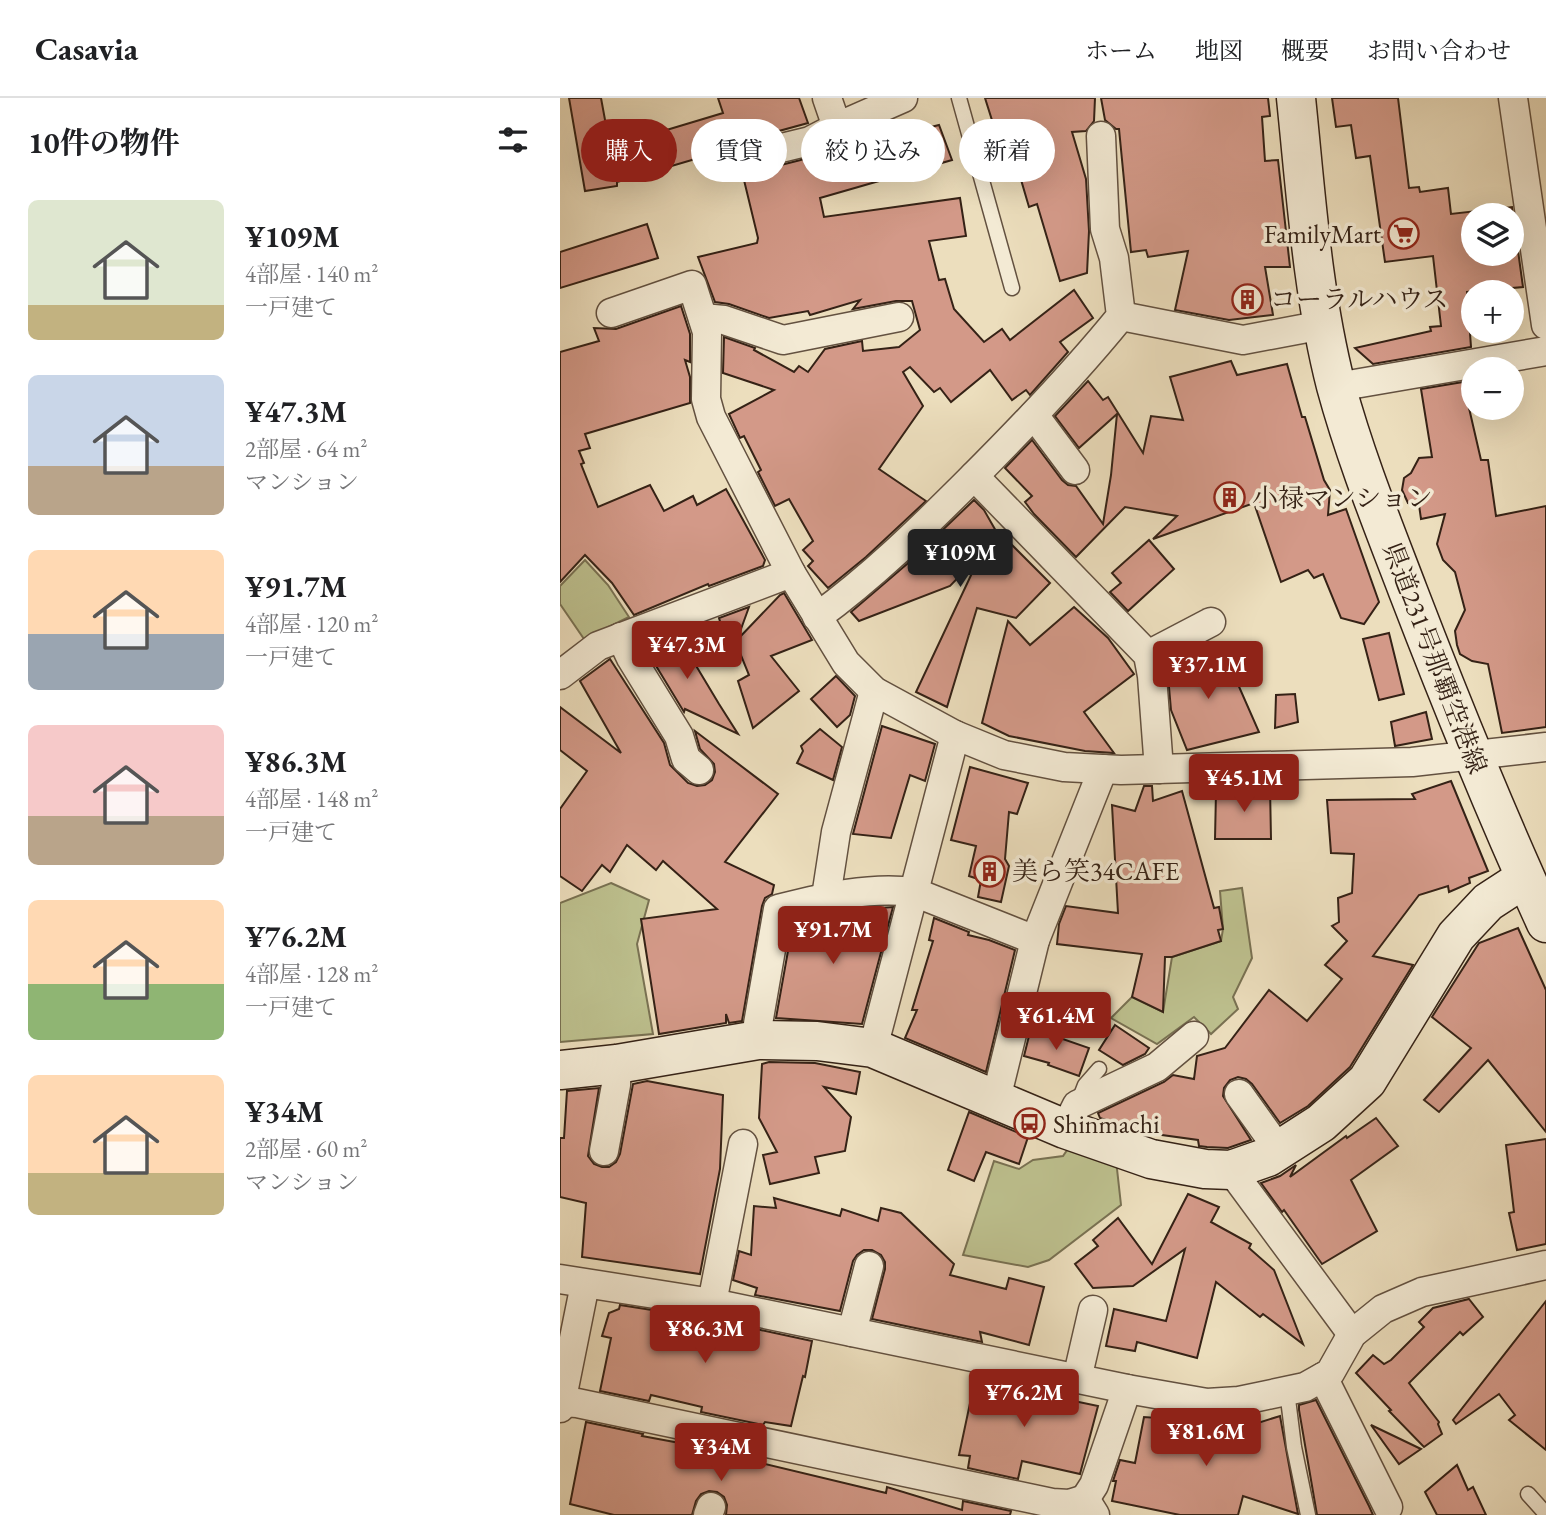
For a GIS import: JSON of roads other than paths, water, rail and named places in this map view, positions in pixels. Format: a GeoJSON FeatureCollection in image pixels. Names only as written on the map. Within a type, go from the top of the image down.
{"type":"FeatureCollection","features":[{"type":"Feature","properties":{"kind":"street"},"geometry":{"type":"LineString","coordinates":[[827,98],[834,119]]}},
{"type":"Feature","properties":{"kind":"street"},"geometry":{"type":"LineString","coordinates":[[855,119],[903,98]]}},
{"type":"Feature","properties":{"kind":"street","name":"県道231号那覇空港線"},"geometry":{"type":"LineString","coordinates":[[1296,98],[1312,254],[1323,325],[1337,387],[1361,468],[1473,756],[1546,923]]}},
{"type":"Feature","properties":{"kind":"street"},"geometry":{"type":"LineString","coordinates":[[1513,98],[1546,325]]}},
{"type":"Feature","properties":{"kind":"street"},"geometry":{"type":"LineString","coordinates":[[817,617],[920,530],[1034,415],[1080,366],[1121,316],[1114,258],[1105,229],[1101,136]]}},
{"type":"Feature","properties":{"kind":"street"},"geometry":{"type":"LineString","coordinates":[[611,313],[692,285],[707,332],[706,399],[711,417],[791,573],[846,663],[874,691],[955,735],[1004,755],[1064,767],[1103,769],[1412,762],[1546,747]]}},
{"type":"Feature","properties":{"kind":"street"},"geometry":{"type":"LineString","coordinates":[[1121,316],[1243,340],[1323,325]]}},
{"type":"Feature","properties":{"kind":"street"},"geometry":{"type":"LineString","coordinates":[[703,318],[724,320],[783,340],[899,317]]}},
{"type":"Feature","properties":{"kind":"street"},"geometry":{"type":"LineString","coordinates":[[1337,387],[1546,351]]}},
{"type":"Feature","properties":{"kind":"street"},"geometry":{"type":"LineString","coordinates":[[1034,415],[1075,470]]}},
{"type":"Feature","properties":{"kind":"street"},"geometry":{"type":"LineString","coordinates":[[974,476],[1148,655],[1159,769]]}},
{"type":"Feature","properties":{"kind":"street"},"geometry":{"type":"LineString","coordinates":[[560,675],[598,646],[791,573]]}},
{"type":"Feature","properties":{"kind":"street"},"geometry":{"type":"LineString","coordinates":[[1148,655],[1211,622]]}},
{"type":"Feature","properties":{"kind":"street"},"geometry":{"type":"LineString","coordinates":[[621,637],[631,658],[680,736],[686,770]]}},
{"type":"Feature","properties":{"kind":"street"},"geometry":{"type":"LineString","coordinates":[[826,897],[836,832],[874,691]]}},
{"type":"Feature","properties":{"kind":"street"},"geometry":{"type":"LineString","coordinates":[[873,1048],[955,735]]}},
{"type":"Feature","properties":{"kind":"street"},"geometry":{"type":"LineString","coordinates":[[996,1100],[1035,940],[1103,769]]}},
{"type":"Feature","properties":{"kind":"street"},"geometry":{"type":"LineString","coordinates":[[560,1070],[617,1064],[758,1040],[817,1041],[873,1048],[996,1100],[1071,1117],[1151,1159],[1205,1169],[1231,1170],[1268,1157],[1321,1124],[1367,1081],[1456,936],[1488,902],[1525,878]]}},
{"type":"Feature","properties":{"kind":"street"},"geometry":{"type":"LineString","coordinates":[[758,1040],[758,1024],[778,909],[826,897],[875,892],[914,892],[1035,940]]}},
{"type":"Feature","properties":{"kind":"street"},"geometry":{"type":"LineString","coordinates":[[1071,1117],[1157,1067],[1194,1036]]}},
{"type":"Feature","properties":{"kind":"street"},"geometry":{"type":"LineString","coordinates":[[604,1151],[616,1085],[617,1064]]}},
{"type":"Feature","properties":{"kind":"street"},"geometry":{"type":"LineString","coordinates":[[1239,1094],[1279,1150]]}},
{"type":"Feature","properties":{"kind":"street"},"geometry":{"type":"LineString","coordinates":[[712,1303],[743,1144]]}},
{"type":"Feature","properties":{"kind":"street"},"geometry":{"type":"LineString","coordinates":[[1231,1170],[1352,1334]]}},
{"type":"Feature","properties":{"kind":"street"},"geometry":{"type":"LineString","coordinates":[[1127,1389],[1094,1485],[1090,1507],[1069,1504],[1050,1509],[577,1403],[560,1404],[572,1282],[712,1303],[1077,1379],[1207,1403],[1240,1401],[1305,1387],[1330,1373],[1352,1334],[1383,1309],[1422,1292],[1546,1265]]}},
{"type":"Feature","properties":{"kind":"street"},"geometry":{"type":"LineString","coordinates":[[852,1332],[869,1266]]}},
{"type":"Feature","properties":{"kind":"street"},"geometry":{"type":"LineString","coordinates":[[1077,1379],[1093,1310]]}},
{"type":"Feature","properties":{"kind":"street"},"geometry":{"type":"LineString","coordinates":[[1323,1377],[1388,1507]]}},
{"type":"Feature","properties":{"kind":"lane"},"geometry":{"type":"LineString","coordinates":[[959,98],[1012,288]]}},
{"type":"Feature","properties":{"kind":"lane"},"geometry":{"type":"LineString","coordinates":[[1071,1117],[1085,1085],[1099,1069]]}},
{"type":"Feature","properties":{"kind":"lane"},"geometry":{"type":"LineString","coordinates":[[1287,1391],[1294,1447],[1308,1515]]}},
{"type":"Feature","properties":{"kind":"lane"},"geometry":{"type":"LineString","coordinates":[[1528,1494],[1546,1514]]}},
{"type":"Feature","properties":{"kind":"place","name":"FamilyMart"},"geometry":{"type":"Point","coordinates":[1404,234]}},
{"type":"Feature","properties":{"kind":"place","name":"コーラルハウス"},"geometry":{"type":"Point","coordinates":[1247,299]}},
{"type":"Feature","properties":{"kind":"place","name":"小禄マンション"},"geometry":{"type":"Point","coordinates":[1229,498]}},
{"type":"Feature","properties":{"kind":"place","name":"美ら笑34CAFE"},"geometry":{"type":"Point","coordinates":[989,871]}},
{"type":"Feature","properties":{"kind":"place","name":"Shinmachi"},"geometry":{"type":"Point","coordinates":[1030,1124]}}]}
